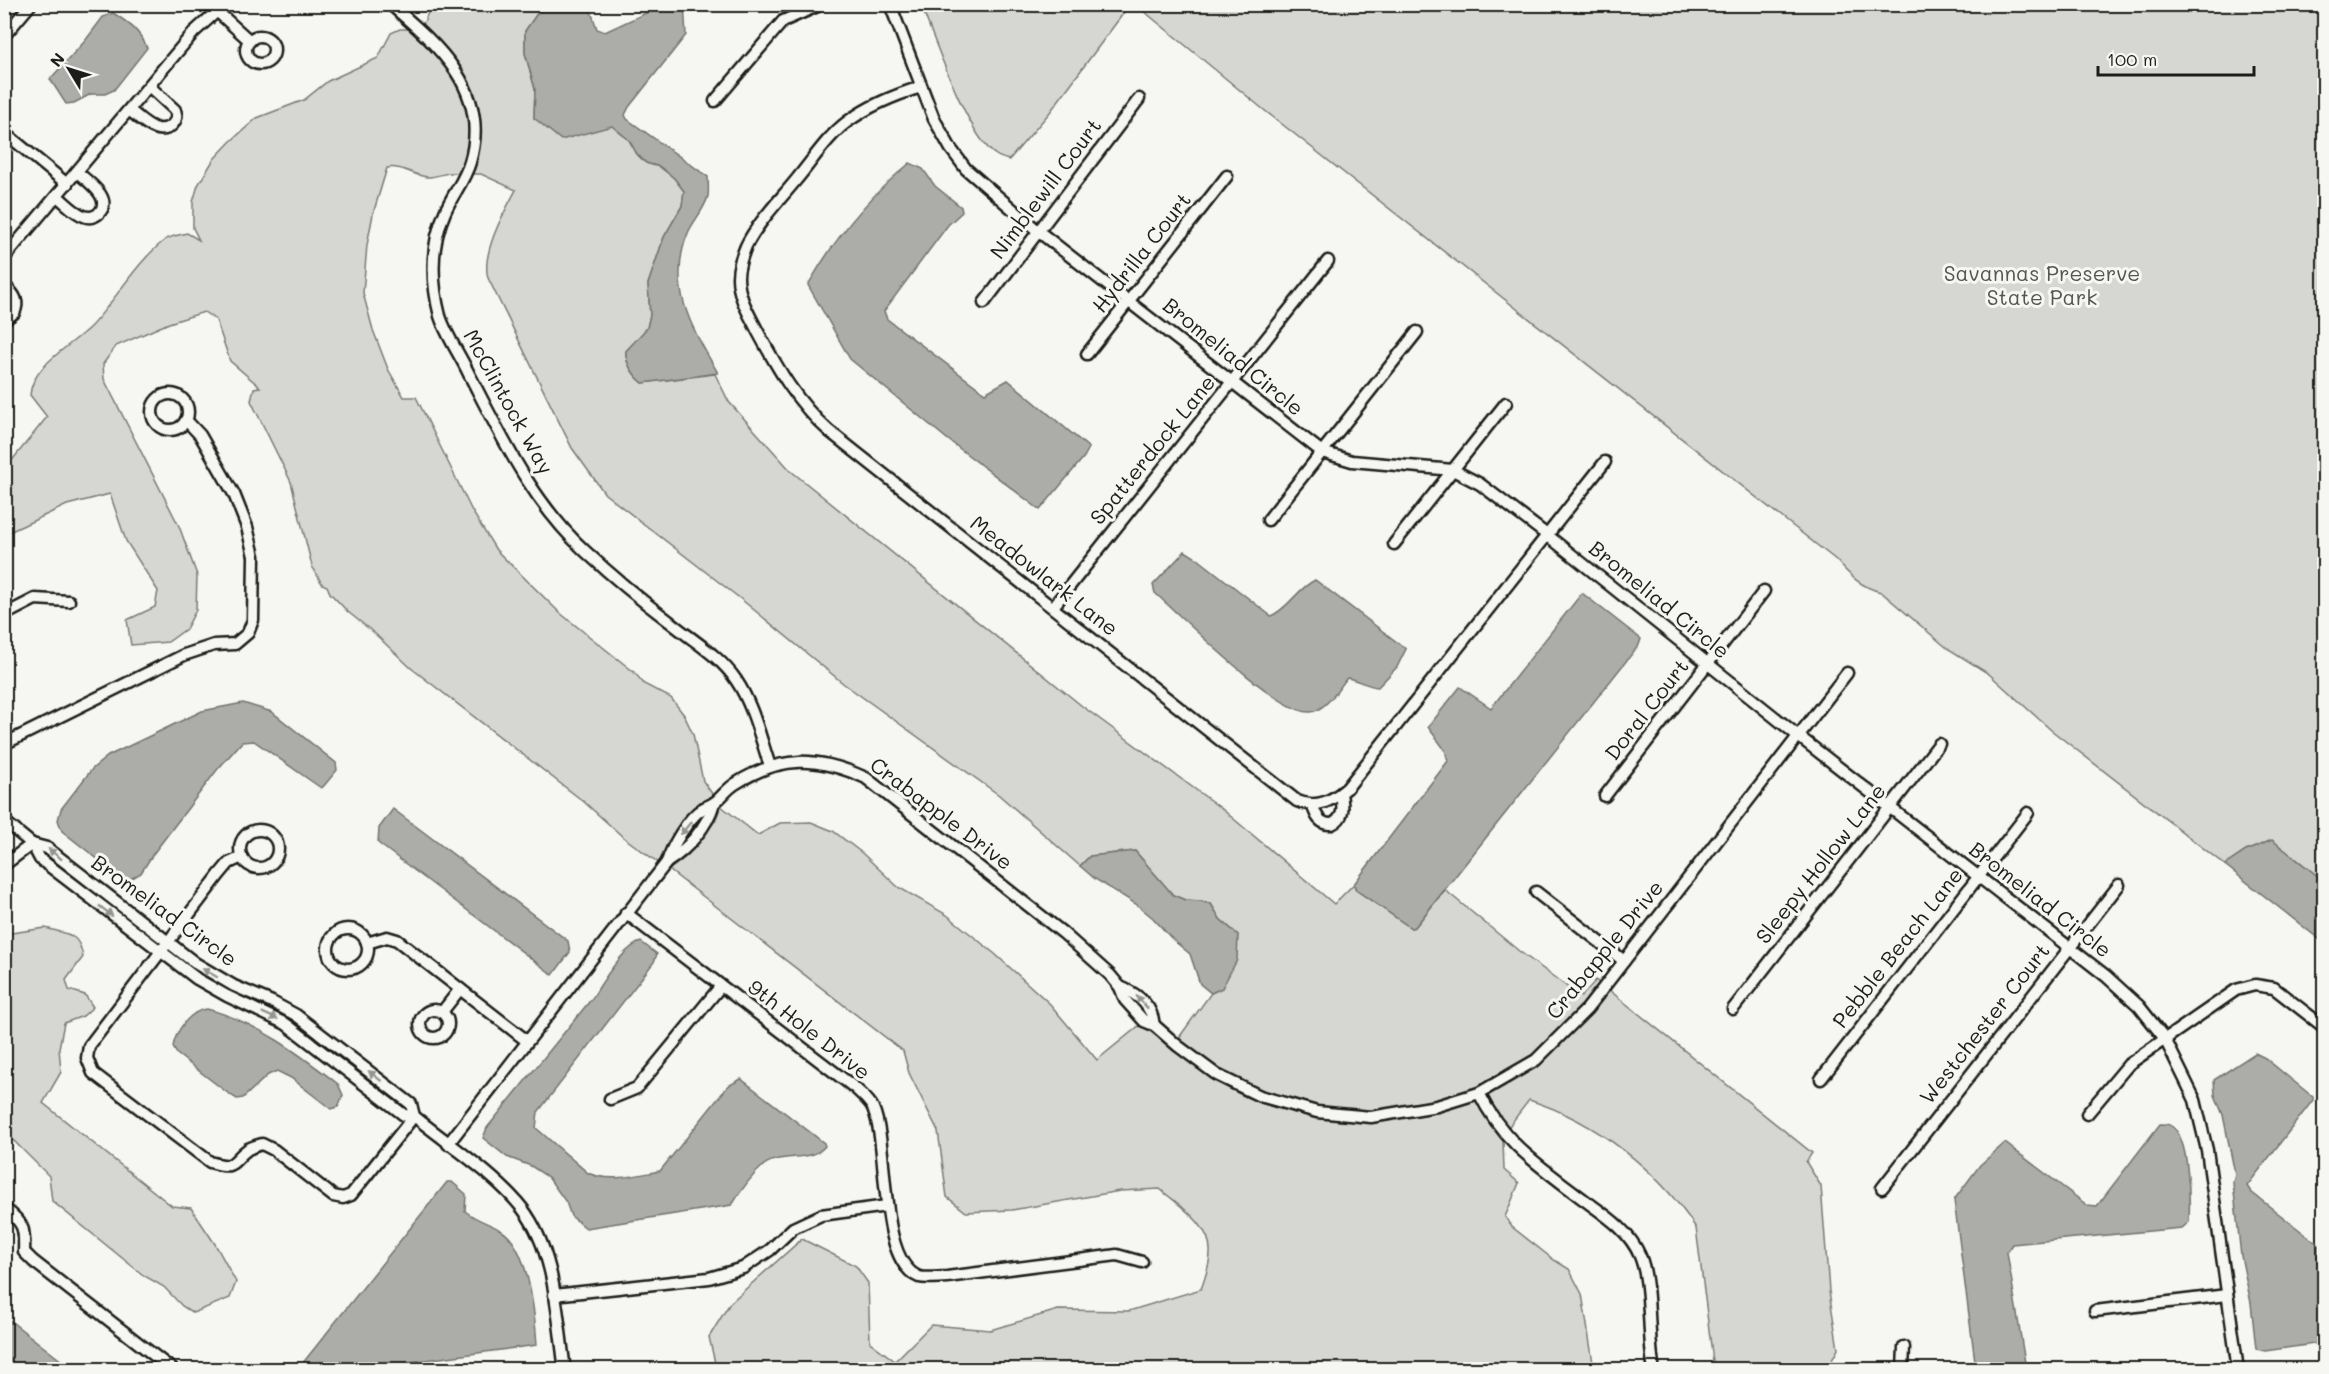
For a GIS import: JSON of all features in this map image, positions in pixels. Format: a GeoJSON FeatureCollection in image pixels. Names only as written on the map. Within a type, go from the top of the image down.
{"type":"FeatureCollection","features":[{"type":"Feature","properties":{"kind":"street"},"geometry":{"type":"LineString","coordinates":[[4,36],[31,4]]}},
{"type":"Feature","properties":{"kind":"street","name":"McClintock Way"},"geometry":{"type":"LineString","coordinates":[[390,4],[443,54],[462,80],[471,99],[474,128],[470,162],[445,213],[433,250],[433,284],[441,319],[526,480],[552,515],[583,549],[636,596],[716,658],[735,678],[746,697],[770,766]]}},
{"type":"Feature","properties":{"kind":"street"},"geometry":{"type":"LineString","coordinates":[[715,101],[783,21],[822,4]]}},
{"type":"Feature","properties":{"kind":"street","name":"Bromeliad Circle"},"geometry":{"type":"LineString","coordinates":[[890,4],[940,132],[966,169],[1038,231],[1322,452],[1352,461],[1453,470],[1480,484],[2106,976],[2139,1005],[2165,1039],[2195,1100],[2207,1150],[2238,1370]]}},
{"type":"Feature","properties":{"kind":"street"},"geometry":{"type":"LineString","coordinates":[[4,258],[216,7],[250,41]]}},
{"type":"Feature","properties":{"kind":"street"},"geometry":{"type":"LineString","coordinates":[[129,110],[155,129],[166,129],[174,123],[177,114],[175,110],[150,87]]}},
{"type":"Feature","properties":{"kind":"street","name":"Meadowlark Lane"},"geometry":{"type":"LineString","coordinates":[[921,87],[873,106],[846,123],[830,138],[747,245],[739,266],[738,278],[743,303],[780,373],[815,419],[1291,798],[1313,805]]}},
{"type":"Feature","properties":{"kind":"street","name":"Nimblewill Court"},"geometry":{"type":"LineString","coordinates":[[984,303],[1139,99]]}},
{"type":"Feature","properties":{"kind":"street"},"geometry":{"type":"LineString","coordinates":[[4,132],[67,184]]}},
{"type":"Feature","properties":{"kind":"street"},"geometry":{"type":"LineString","coordinates":[[57,196],[86,217],[92,217],[101,211],[103,205],[101,196],[77,172]]}},
{"type":"Feature","properties":{"kind":"street","name":"Hydrilla Court"},"geometry":{"type":"LineString","coordinates":[[1087,354],[1227,176]]}},
{"type":"Feature","properties":{"kind":"street","name":"Spatterdock Lane"},"geometry":{"type":"LineString","coordinates":[[1053,607],[1328,261]]}},
{"type":"Feature","properties":{"kind":"street"},"geometry":{"type":"LineString","coordinates":[[4,286],[11,291],[17,302],[15,313],[4,320]]}},
{"type":"Feature","properties":{"kind":"street"},"geometry":{"type":"LineString","coordinates":[[1268,520],[1417,333]]}},
{"type":"Feature","properties":{"kind":"street"},"geometry":{"type":"LineString","coordinates":[[1394,544],[1506,403]]}},
{"type":"Feature","properties":{"kind":"street"},"geometry":{"type":"LineString","coordinates":[[4,744],[184,655],[214,645],[235,644],[248,633],[253,620],[254,556],[247,527],[234,494],[200,435],[186,420]]}},
{"type":"Feature","properties":{"kind":"street"},"geometry":{"type":"LineString","coordinates":[[1341,793],[1339,819],[1332,824],[1324,824],[1318,819],[1313,805],[1328,801],[1341,793],[1605,462]]}},
{"type":"Feature","properties":{"kind":"street","name":"Doral Court"},"geometry":{"type":"LineString","coordinates":[[1605,796],[1764,591]]}},
{"type":"Feature","properties":{"kind":"street"},"geometry":{"type":"LineString","coordinates":[[4,615],[35,599],[69,601]]}},
{"type":"Feature","properties":{"kind":"street","name":"Crabapple Drive"},"geometry":{"type":"LineString","coordinates":[[448,1143],[667,862],[682,853],[710,817],[714,803],[733,785],[770,766],[805,761],[839,766],[866,778],[1063,933],[1120,987],[1125,1000],[1144,1022],[1154,1025],[1217,1075],[1260,1096],[1317,1112],[1371,1117],[1437,1106],[1479,1093],[1536,1060],[1587,1008],[1847,673]]}},
{"type":"Feature","properties":{"kind":"street","name":"Sleepy Hollow Lane"},"geometry":{"type":"LineString","coordinates":[[1733,1009],[1939,744]]}},
{"type":"Feature","properties":{"kind":"street","name":"Pebble Beach Lane"},"geometry":{"type":"LineString","coordinates":[[1821,1079],[2028,813]]}},
{"type":"Feature","properties":{"kind":"street","name":"Bromeliad Circle"},"geometry":{"type":"LineString","coordinates":[[4,821],[32,844],[40,859],[160,953],[207,986],[286,1024],[404,1115],[414,1116],[502,1187],[522,1209],[543,1247],[554,1295],[565,1370]]}},
{"type":"Feature","properties":{"kind":"street"},"geometry":{"type":"LineString","coordinates":[[4,865],[32,844]]}},
{"type":"Feature","properties":{"kind":"street","name":"Bromeliad Circle"},"geometry":{"type":"LineString","coordinates":[[32,844],[47,848],[205,970],[249,993],[285,1008],[310,1024],[411,1104],[414,1116]]}},
{"type":"Feature","properties":{"kind":"street"},"geometry":{"type":"LineString","coordinates":[[242,857],[229,863],[219,875],[88,1046],[87,1058],[93,1073],[210,1162],[225,1167],[236,1163],[248,1149],[262,1143],[333,1196],[343,1198],[351,1195],[414,1116]]}},
{"type":"Feature","properties":{"kind":"street","name":"Westchester Court"},"geometry":{"type":"LineString","coordinates":[[1882,1188],[2119,885]]}},
{"type":"Feature","properties":{"kind":"street"},"geometry":{"type":"LineString","coordinates":[[1536,892],[1624,961]]}},
{"type":"Feature","properties":{"kind":"street","name":"9th Hole Drive"},"geometry":{"type":"LineString","coordinates":[[626,914],[855,1088],[873,1107],[879,1127],[887,1206],[897,1252],[906,1268],[921,1277],[947,1277],[1118,1255],[1142,1262]]}},
{"type":"Feature","properties":{"kind":"street"},"geometry":{"type":"LineString","coordinates":[[367,943],[387,937],[397,939],[527,1041]]}},
{"type":"Feature","properties":{"kind":"street"},"geometry":{"type":"LineString","coordinates":[[2087,1114],[2129,1064],[2236,990],[2255,985],[2274,988],[2325,1027]]}},
{"type":"Feature","properties":{"kind":"street"},"geometry":{"type":"LineString","coordinates":[[610,1099],[637,1088],[720,987]]}},
{"type":"Feature","properties":{"kind":"street"},"geometry":{"type":"LineString","coordinates":[[442,1012],[460,989]]}},
{"type":"Feature","properties":{"kind":"street"},"geometry":{"type":"LineString","coordinates":[[1479,1093],[1503,1133],[1525,1155],[1622,1228],[1640,1257],[1646,1289],[1649,1338],[1654,1370]]}},
{"type":"Feature","properties":{"kind":"street"},"geometry":{"type":"LineString","coordinates":[[554,1295],[710,1278],[743,1268],[770,1250],[793,1228],[821,1215],[887,1206]]}},
{"type":"Feature","properties":{"kind":"street"},"geometry":{"type":"LineString","coordinates":[[4,1208],[24,1226],[24,1252],[33,1261],[172,1370]]}},
{"type":"Feature","properties":{"kind":"street"},"geometry":{"type":"LineString","coordinates":[[2095,1311],[2227,1295]]}},
{"type":"Feature","properties":{"kind":"street"},"geometry":{"type":"LineString","coordinates":[[1903,1370],[1904,1347]]}},
{"type":"Feature","properties":{"kind":"green space"},"geometry":{"type":"Polygon","coordinates":[[[431,5],[543,5],[525,31],[525,53],[535,89],[534,118],[612,126],[629,140],[637,154],[646,163],[660,167],[674,178],[684,191],[682,206],[664,237],[648,284],[650,315],[647,328],[626,351],[633,373],[643,383],[715,374],[729,402],[791,471],[1082,706],[1222,809],[1334,904],[1354,884],[1356,890],[1411,928],[1415,927],[1445,890],[1519,951],[1581,997],[1596,980],[1599,983],[1582,1005],[1532,1056],[1476,1088],[1435,1101],[1370,1111],[1318,1107],[1261,1090],[1220,1070],[1181,1042],[1178,1039],[1211,993],[1222,988],[1238,935],[1220,919],[1211,904],[1185,900],[1173,895],[1135,851],[1090,856],[1080,866],[999,795],[844,684],[742,600],[605,494],[572,448],[488,278],[488,257],[491,245],[516,190],[481,174],[472,174],[479,151],[481,130],[479,110],[464,75],[423,25],[431,5]]]}},
{"type":"Feature","properties":{"kind":"green space","name":"Savannas Preserve State Park"},"geometry":{"type":"Polygon","coordinates":[[[921,5],[2324,5],[2324,881],[2272,840],[2246,851],[2225,865],[2051,730],[1989,674],[1947,648],[1881,592],[1856,580],[1836,560],[1264,110],[1140,8],[1125,11],[1050,112],[1009,160],[996,155],[985,145],[974,129],[953,86],[921,5]]]}},
{"type":"Feature","properties":{"kind":"green space"},"geometry":{"type":"Polygon","coordinates":[[[400,29],[411,29],[453,78],[462,95],[469,131],[459,173],[425,177],[398,168],[387,168],[373,214],[367,245],[363,293],[373,330],[388,369],[404,397],[416,397],[472,511],[496,550],[560,613],[634,672],[644,684],[671,698],[684,715],[693,734],[703,781],[713,795],[681,824],[659,863],[623,837],[583,801],[411,668],[348,612],[330,593],[327,586],[322,584],[312,566],[291,482],[251,401],[254,388],[260,387],[230,361],[216,320],[204,312],[169,323],[116,346],[103,364],[104,379],[179,526],[197,575],[196,610],[186,629],[168,642],[131,645],[127,620],[155,607],[158,591],[126,541],[110,494],[67,505],[5,534],[5,469],[47,417],[30,395],[32,384],[45,365],[90,327],[144,260],[165,240],[187,233],[199,240],[193,228],[193,202],[198,185],[214,159],[230,142],[257,118],[304,100],[328,81],[378,58],[391,33],[400,29]]]}},
{"type":"Feature","properties":{"kind":"green space"},"geometry":{"type":"Polygon","coordinates":[[[721,806],[758,835],[780,823],[811,822],[833,831],[862,853],[898,887],[947,915],[995,954],[1050,1004],[1097,1060],[1140,1025],[1230,1089],[1268,1105],[1308,1116],[1376,1122],[1476,1100],[1503,1141],[1504,1170],[1519,1183],[1505,1217],[1512,1227],[1569,1269],[1582,1294],[1594,1369],[739,1370],[733,1365],[715,1363],[709,1337],[730,1303],[802,1239],[856,1266],[868,1283],[870,1342],[895,1361],[931,1325],[990,1330],[1058,1310],[1129,1311],[1201,1289],[1210,1253],[1206,1233],[1200,1225],[1160,1189],[1120,1191],[1012,1210],[966,1212],[947,1197],[938,1131],[909,1073],[903,1051],[669,870],[687,856],[715,821],[721,806]]]}},
{"type":"Feature","properties":{"kind":"green space"},"geometry":{"type":"Polygon","coordinates":[[[45,928],[66,933],[75,938],[83,957],[66,980],[69,990],[85,995],[93,1007],[83,1016],[64,1023],[59,1048],[61,1072],[43,1103],[172,1206],[191,1208],[215,1244],[236,1282],[230,1298],[193,1313],[182,1306],[164,1287],[143,1275],[52,1201],[49,1176],[5,1132],[5,934],[45,928]]]}},
{"type":"Feature","properties":{"kind":"green space"},"geometry":{"type":"Polygon","coordinates":[[[1609,990],[1812,1153],[1806,1162],[1821,1186],[1829,1291],[1838,1349],[1827,1369],[1714,1369],[1696,1228],[1681,1207],[1644,1168],[1601,1134],[1554,1109],[1529,1100],[1507,1129],[1486,1095],[1540,1064],[1591,1013],[1609,990]]]}},
{"type":"Feature","properties":{"kind":"shaded area"},"geometry":{"type":"Polygon","coordinates":[[[543,5],[589,5],[597,29],[605,32],[663,5],[684,5],[686,35],[625,115],[627,119],[708,177],[708,196],[688,233],[680,271],[681,289],[691,323],[718,373],[643,383],[629,365],[626,351],[647,328],[650,315],[648,284],[664,237],[682,206],[684,191],[674,178],[660,167],[646,163],[637,154],[629,140],[612,126],[561,140],[534,118],[535,89],[525,53],[525,31],[543,5]]]}},
{"type":"Feature","properties":{"kind":"shaded area"},"geometry":{"type":"Polygon","coordinates":[[[113,13],[133,28],[147,48],[114,90],[105,94],[91,94],[74,103],[66,104],[50,79],[85,41],[103,17],[113,13]]]}},
{"type":"Feature","properties":{"kind":"shaded area"},"geometry":{"type":"Polygon","coordinates":[[[910,163],[923,169],[935,186],[961,207],[962,212],[948,225],[884,311],[887,319],[985,393],[1008,380],[1089,448],[1040,510],[947,439],[850,359],[808,285],[829,251],[853,219],[910,163]]]}},
{"type":"Feature","properties":{"kind":"shaded area"},"geometry":{"type":"Polygon","coordinates":[[[1185,551],[1271,616],[1315,580],[1406,649],[1397,667],[1378,687],[1347,678],[1322,707],[1311,712],[1296,709],[1277,698],[1231,663],[1155,593],[1153,585],[1185,551]]]}},
{"type":"Feature","properties":{"kind":"shaded area"},"geometry":{"type":"Polygon","coordinates":[[[1582,593],[1641,639],[1639,645],[1415,927],[1411,928],[1356,890],[1354,884],[1448,761],[1445,750],[1428,727],[1460,687],[1491,708],[1582,593]]]}},
{"type":"Feature","properties":{"kind":"shaded area"},"geometry":{"type":"Polygon","coordinates":[[[243,703],[272,712],[336,763],[337,770],[323,787],[321,788],[254,741],[242,742],[217,770],[141,873],[129,880],[123,879],[62,831],[58,820],[61,809],[92,769],[108,756],[202,711],[243,703]]]}},
{"type":"Feature","properties":{"kind":"shaded area"},"geometry":{"type":"Polygon","coordinates":[[[393,809],[568,941],[570,952],[553,975],[378,843],[379,828],[393,809]]]}},
{"type":"Feature","properties":{"kind":"shaded area"},"geometry":{"type":"Polygon","coordinates":[[[2272,840],[2324,881],[2324,943],[2225,865],[2246,851],[2272,840]]]}},
{"type":"Feature","properties":{"kind":"shaded area"},"geometry":{"type":"Polygon","coordinates":[[[1135,851],[1173,895],[1185,900],[1211,904],[1220,919],[1238,935],[1237,960],[1222,988],[1211,993],[1200,984],[1190,954],[1136,904],[1095,879],[1080,866],[1090,856],[1135,851]]]}},
{"type":"Feature","properties":{"kind":"shaded area"},"geometry":{"type":"Polygon","coordinates":[[[641,942],[657,954],[654,962],[538,1112],[536,1128],[588,1173],[596,1176],[614,1178],[660,1171],[728,1086],[741,1079],[825,1146],[812,1154],[779,1159],[764,1165],[746,1184],[732,1205],[586,1228],[571,1216],[566,1202],[548,1177],[531,1166],[507,1157],[483,1138],[487,1128],[593,997],[614,965],[628,950],[641,942]]]}},
{"type":"Feature","properties":{"kind":"shaded area"},"geometry":{"type":"Polygon","coordinates":[[[207,1009],[260,1030],[323,1072],[338,1084],[343,1095],[338,1107],[331,1109],[291,1078],[277,1071],[268,1075],[243,1098],[237,1099],[229,1094],[177,1054],[173,1047],[184,1023],[195,1013],[207,1009]]]}},
{"type":"Feature","properties":{"kind":"shaded area"},"geometry":{"type":"Polygon","coordinates":[[[2255,1053],[2265,1058],[2313,1097],[2247,1186],[2251,1192],[2324,1249],[2324,1268],[2321,1277],[2324,1283],[2324,1353],[2314,1344],[2265,1351],[2256,1349],[2251,1303],[2241,1256],[2233,1183],[2235,1174],[2223,1115],[2215,1095],[2214,1080],[2255,1053]]]}},
{"type":"Feature","properties":{"kind":"shaded area"},"geometry":{"type":"Polygon","coordinates":[[[2160,1124],[2170,1125],[2177,1131],[2182,1141],[2187,1169],[2189,1222],[2182,1228],[2012,1244],[2007,1252],[2026,1369],[1976,1369],[1954,1200],[1980,1165],[2005,1143],[2087,1205],[2097,1206],[2160,1124]]]}},
{"type":"Feature","properties":{"kind":"shaded area"},"geometry":{"type":"Polygon","coordinates":[[[447,1182],[452,1182],[466,1194],[465,1211],[502,1231],[519,1252],[529,1284],[537,1345],[358,1369],[298,1369],[447,1182]]]}},
{"type":"Feature","properties":{"kind":"shaded area"},"geometry":{"type":"Polygon","coordinates":[[[5,1316],[72,1369],[12,1369],[5,1364],[5,1316]]]}}]}
